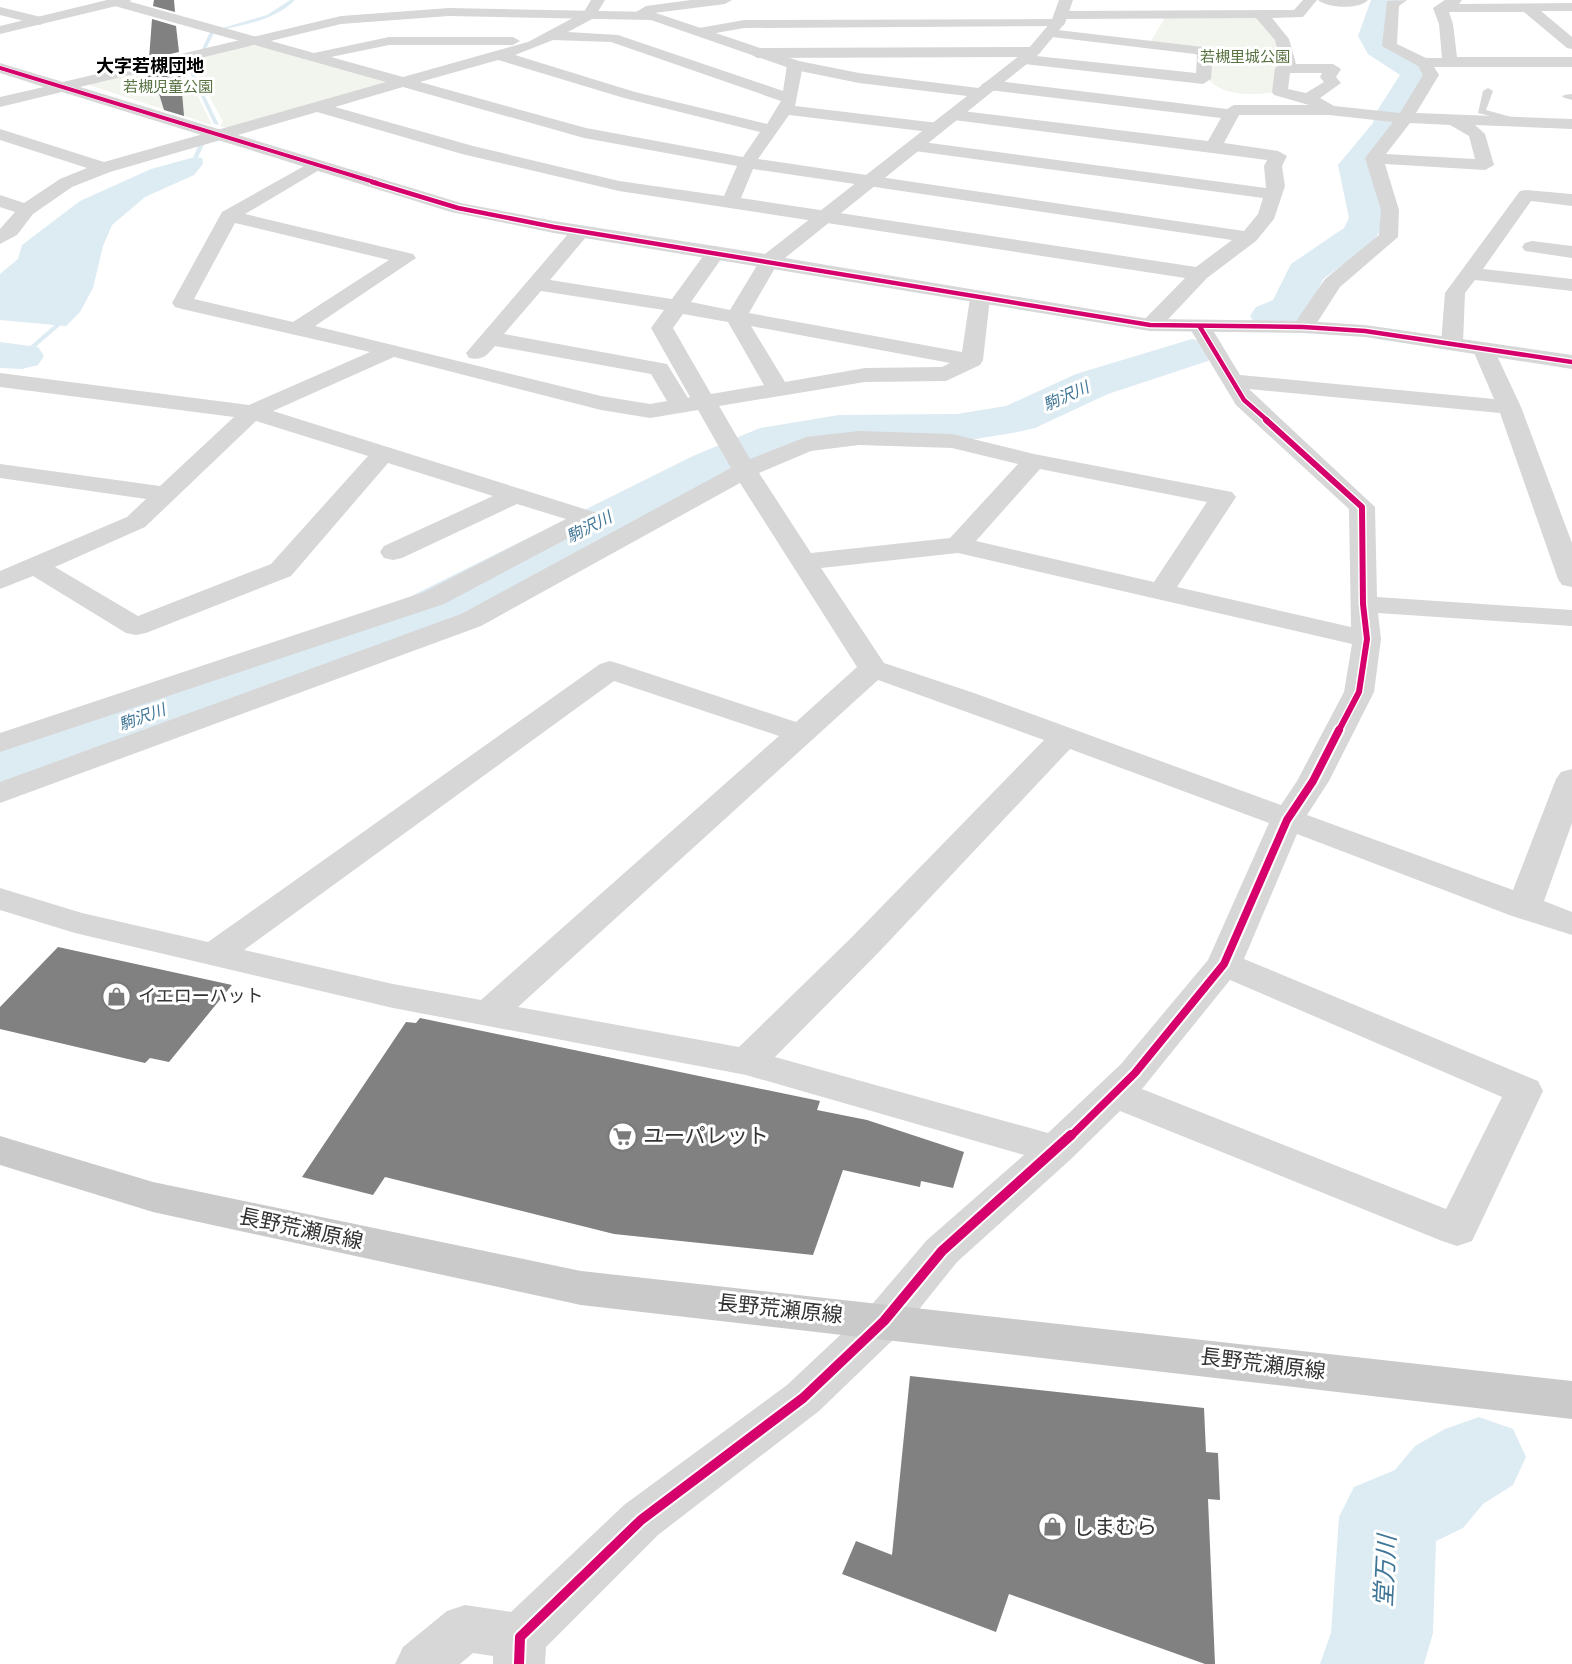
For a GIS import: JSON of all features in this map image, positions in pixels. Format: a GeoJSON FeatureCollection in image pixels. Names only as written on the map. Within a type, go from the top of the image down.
{"type":"FeatureCollection","features":[{"type":"Feature","properties":{"kind":"main road","name":"長野荒瀬原線"},"geometry":{"type":"LineString","coordinates":[[0,1150],[153,1197],[580,1288],[1572,1400]]}},
{"type":"Feature","properties":{"kind":"street"},"geometry":{"type":"LineString","coordinates":[[0,238],[10,231],[26,210],[66,183],[104,168],[408,82],[547,39],[589,15],[598,0]]}},
{"type":"Feature","properties":{"kind":"street"},"geometry":{"type":"LineString","coordinates":[[638,15],[651,9],[725,0]]}},
{"type":"Feature","properties":{"kind":"street"},"geometry":{"type":"LineString","coordinates":[[699,32],[744,24],[1298,14],[1310,0]]}},
{"type":"Feature","properties":{"kind":"street"},"geometry":{"type":"LineString","coordinates":[[1325,0],[1358,2],[1361,0]]}},
{"type":"Feature","properties":{"kind":"street"},"geometry":{"type":"LineString","coordinates":[[1400,0],[1392,4],[1389,46],[1424,63],[1572,62]]}},
{"type":"Feature","properties":{"kind":"street"},"geometry":{"type":"LineString","coordinates":[[1440,8],[1455,0]]}},
{"type":"Feature","properties":{"kind":"street"},"geometry":{"type":"LineString","coordinates":[[0,30],[120,1],[584,133],[747,163],[1249,237]]}},
{"type":"Feature","properties":{"kind":"street"},"geometry":{"type":"LineString","coordinates":[[1527,7],[1572,45]]}},
{"type":"Feature","properties":{"kind":"street"},"geometry":{"type":"LineString","coordinates":[[1440,8],[1572,7]]}},
{"type":"Feature","properties":{"kind":"street"},"geometry":{"type":"LineString","coordinates":[[1440,8],[1446,24],[1450,62]]}},
{"type":"Feature","properties":{"kind":"street"},"geometry":{"type":"LineString","coordinates":[[0,10],[40,21]]}},
{"type":"Feature","properties":{"kind":"street"},"geometry":{"type":"LineString","coordinates":[[0,102],[341,20],[460,12],[653,16],[795,65],[860,78],[986,89],[1235,103],[1405,118],[1572,124]]}},
{"type":"Feature","properties":{"kind":"street"},"geometry":{"type":"LineString","coordinates":[[1147,43],[1161,15]]}},
{"type":"Feature","properties":{"kind":"street"},"geometry":{"type":"LineString","coordinates":[[1261,15],[1282,39],[1289,66]]}},
{"type":"Feature","properties":{"kind":"street"},"geometry":{"type":"LineString","coordinates":[[757,53],[1028,56],[1207,84],[1205,53],[1147,43],[1059,18]]}},
{"type":"Feature","properties":{"kind":"street"},"geometry":{"type":"LineString","coordinates":[[736,318],[769,261],[1028,56],[1059,18]]}},
{"type":"Feature","properties":{"kind":"street"},"geometry":{"type":"LineString","coordinates":[[313,57],[400,41],[613,38],[787,104],[938,128]]}},
{"type":"Feature","properties":{"kind":"street"},"geometry":{"type":"LineString","coordinates":[[499,55],[630,95],[771,130]]}},
{"type":"Feature","properties":{"kind":"street"},"geometry":{"type":"LineString","coordinates":[[1374,158],[1405,118],[1431,75],[1424,63]]}},
{"type":"Feature","properties":{"kind":"street"},"geometry":{"type":"LineString","coordinates":[[730,202],[747,163],[787,104],[795,65]]}},
{"type":"Feature","properties":{"kind":"street"},"geometry":{"type":"LineString","coordinates":[[1280,92],[1283,68],[1289,66],[1333,69],[1328,77],[1333,83],[1308,98]]}},
{"type":"Feature","properties":{"kind":"street"},"geometry":{"type":"LineString","coordinates":[[0,68],[458,208],[581,231],[1150,325],[1304,327],[1365,331],[1572,362]]}},
{"type":"Feature","properties":{"kind":"street"},"geometry":{"type":"LineString","coordinates":[[1213,147],[1235,103],[1280,92],[1308,98],[1329,110]]}},
{"type":"Feature","properties":{"kind":"street"},"geometry":{"type":"LineString","coordinates":[[318,107],[468,150],[619,186],[1200,274]]}},
{"type":"Feature","properties":{"kind":"street"},"geometry":{"type":"LineString","coordinates":[[954,115],[1278,156],[1273,166],[1276,186],[1266,215],[1249,237],[1200,274],[1150,325]]}},
{"type":"Feature","properties":{"kind":"street"},"geometry":{"type":"LineString","coordinates":[[1374,158],[1485,165],[1477,135],[1454,120]]}},
{"type":"Feature","properties":{"kind":"street"},"geometry":{"type":"LineString","coordinates":[[0,134],[104,168]]}},
{"type":"Feature","properties":{"kind":"street"},"geometry":{"type":"LineString","coordinates":[[915,146],[1273,194]]}},
{"type":"Feature","properties":{"kind":"street"},"geometry":{"type":"LineString","coordinates":[[1304,327],[1332,283],[1388,237],[1390,210],[1374,158]]}},
{"type":"Feature","properties":{"kind":"street"},"geometry":{"type":"LineString","coordinates":[[315,165],[229,216],[182,303],[392,350],[462,370],[630,409],[650,411],[865,375],[946,374],[972,360]]}},
{"type":"Feature","properties":{"kind":"street"},"geometry":{"type":"LineString","coordinates":[[1452,343],[1455,293],[1526,195],[1572,200]]}},
{"type":"Feature","properties":{"kind":"street"},"geometry":{"type":"LineString","coordinates":[[0,201],[26,210]]}},
{"type":"Feature","properties":{"kind":"street"},"geometry":{"type":"LineString","coordinates":[[229,216],[406,258],[298,328]]}},
{"type":"Feature","properties":{"kind":"street"},"geometry":{"type":"LineString","coordinates":[[462,370],[581,231]]}},
{"type":"Feature","properties":{"kind":"street"},"geometry":{"type":"LineString","coordinates":[[1532,247],[1572,252]]}},
{"type":"Feature","properties":{"kind":"street"},"geometry":{"type":"LineString","coordinates":[[692,404],[662,328],[716,252]]}},
{"type":"Feature","properties":{"kind":"street"},"geometry":{"type":"LineString","coordinates":[[1469,273],[1572,285]]}},
{"type":"Feature","properties":{"kind":"street"},"geometry":{"type":"LineString","coordinates":[[536,284],[676,306],[972,360]]}},
{"type":"Feature","properties":{"kind":"street"},"geometry":{"type":"LineString","coordinates":[[972,360],[980,297]]}},
{"type":"Feature","properties":{"kind":"street"},"geometry":{"type":"LineString","coordinates":[[736,318],[777,388]]}},
{"type":"Feature","properties":{"kind":"street"},"geometry":{"type":"LineString","coordinates":[[421,1664],[465,1628],[519,1651],[641,1520],[802,1398],[884,1321],[942,1251],[1056,1150],[1135,1073],[1224,964],[1287,820],[1313,781],[1359,692],[1367,639],[1363,604],[1362,507],[1244,400],[1200,327]]}},
{"type":"Feature","properties":{"kind":"street"},"geometry":{"type":"LineString","coordinates":[[489,339],[659,369],[724,436],[873,669],[1572,924]]}},
{"type":"Feature","properties":{"kind":"street"},"geometry":{"type":"LineString","coordinates":[[1483,348],[1509,407],[1572,579]]}},
{"type":"Feature","properties":{"kind":"street"},"geometry":{"type":"LineString","coordinates":[[0,581],[136,522],[252,412],[392,350]]}},
{"type":"Feature","properties":{"kind":"street"},"geometry":{"type":"LineString","coordinates":[[0,380],[252,412],[518,494],[588,518],[434,598],[0,743]]}},
{"type":"Feature","properties":{"kind":"street"},"geometry":{"type":"LineString","coordinates":[[1232,381],[1509,407]]}},
{"type":"Feature","properties":{"kind":"street"},"geometry":{"type":"LineString","coordinates":[[0,793],[471,620],[743,467],[806,444],[860,438],[952,441],[1034,461],[1223,497],[1161,591]]}},
{"type":"Feature","properties":{"kind":"street"},"geometry":{"type":"LineString","coordinates":[[35,566],[136,627],[281,570],[383,454]]}},
{"type":"Feature","properties":{"kind":"street"},"geometry":{"type":"LineString","coordinates":[[958,545],[1034,461]]}},
{"type":"Feature","properties":{"kind":"street"},"geometry":{"type":"LineString","coordinates":[[0,471],[166,494]]}},
{"type":"Feature","properties":{"kind":"street"},"geometry":{"type":"LineString","coordinates":[[393,552],[518,494]]}},
{"type":"Feature","properties":{"kind":"street"},"geometry":{"type":"LineString","coordinates":[[804,562],[958,545],[1367,639]]}},
{"type":"Feature","properties":{"kind":"street"},"geometry":{"type":"LineString","coordinates":[[1363,604],[1572,618]]}},
{"type":"Feature","properties":{"kind":"street"},"geometry":{"type":"LineString","coordinates":[[488,1014],[873,669]]}},
{"type":"Feature","properties":{"kind":"street"},"geometry":{"type":"LineString","coordinates":[[216,953],[610,670],[800,733]]}},
{"type":"Feature","properties":{"kind":"street"},"geometry":{"type":"LineString","coordinates":[[747,1062],[865,945],[1064,737]]}},
{"type":"Feature","properties":{"kind":"street"},"geometry":{"type":"LineString","coordinates":[[1524,908],[1572,779]]}},
{"type":"Feature","properties":{"kind":"street"},"geometry":{"type":"LineString","coordinates":[[0,899],[75,922],[216,953],[372,992],[747,1062],[1056,1150]]}},
{"type":"Feature","properties":{"kind":"street"},"geometry":{"type":"LineString","coordinates":[[1114,1093],[1457,1230],[1524,1091],[1224,964]]}},
{"type":"Feature","properties":{"kind":"lane"},"geometry":{"type":"LineString","coordinates":[[1488,91],[1481,111],[1519,122]]}},
{"type":"Feature","properties":{"kind":"green space","name":"若槻里城公園"},"geometry":{"type":"Polygon","coordinates":[[[1166,16],[1262,17],[1283,53],[1280,92],[1241,94],[1214,85],[1207,78],[1209,51],[1151,41],[1166,16]]]}},
{"type":"Feature","properties":{"kind":"green space"},"geometry":{"type":"Polygon","coordinates":[[[242,46],[257,46],[393,82],[228,128],[220,126],[223,122],[190,60],[242,46]]]}},
{"type":"Feature","properties":{"kind":"green space","name":"若槻児童公園"},"geometry":{"type":"Polygon","coordinates":[[[181,62],[212,125],[89,85],[181,62]]]}},
{"type":"Feature","properties":{"kind":"shaded area"},"geometry":{"type":"Polygon","coordinates":[[[195,157],[202,158],[203,164],[194,175],[145,197],[112,225],[103,246],[93,288],[80,312],[66,326],[0,320],[0,274],[18,259],[22,245],[80,201],[151,169],[195,157]]]}},
{"type":"Feature","properties":{"kind":"building"},"geometry":{"type":"Polygon","coordinates":[[[154,0],[174,0],[175,12],[153,6],[154,0]]]}},
{"type":"Feature","properties":{"kind":"building"},"geometry":{"type":"Polygon","coordinates":[[[152,19],[176,26],[179,52],[149,59],[152,19]]]}},
{"type":"Feature","properties":{"kind":"building"},"geometry":{"type":"Polygon","coordinates":[[[180,65],[184,116],[164,110],[156,84],[147,84],[148,73],[180,65]]]}},
{"type":"Feature","properties":{"kind":"building","name":"イエローハット"},"geometry":{"type":"Polygon","coordinates":[[[58,947],[232,985],[169,1062],[150,1058],[145,1063],[0,1029],[0,1007],[58,947]]]}},
{"type":"Feature","properties":{"kind":"building","name":"ユーパレット"},"geometry":{"type":"Polygon","coordinates":[[[420,1018],[820,1101],[817,1110],[867,1120],[964,1152],[953,1188],[921,1181],[920,1187],[843,1170],[813,1255],[614,1234],[385,1177],[373,1195],[302,1177],[406,1022],[416,1023],[420,1018]]]}},
{"type":"Feature","properties":{"kind":"building","name":"しまむら"},"geometry":{"type":"Polygon","coordinates":[[[910,1376],[1204,1408],[1206,1452],[1218,1453],[1220,1500],[1208,1499],[1215,1664],[1205,1664],[1009,1594],[996,1632],[842,1574],[856,1541],[892,1555],[910,1376]]]}},
{"type":"Feature","properties":{"kind":"waterway"},"geometry":{"type":"LineString","coordinates":[[221,29],[269,16],[293,0]]}},
{"type":"Feature","properties":{"kind":"waterway","name":"駒沢川"},"geometry":{"type":"LineString","coordinates":[[1271,316],[1291,308],[1305,273],[1359,235],[1368,218],[1356,165],[1390,125],[1391,114],[1417,72],[1379,48],[1373,36],[1385,0]]}},
{"type":"Feature","properties":{"kind":"waterway"},"geometry":{"type":"LineString","coordinates":[[204,48],[212,33]]}},
{"type":"Feature","properties":{"kind":"waterway"},"geometry":{"type":"LineString","coordinates":[[186,61],[217,124]]}},
{"type":"Feature","properties":{"kind":"waterway"},"geometry":{"type":"LineString","coordinates":[[195,157],[203,141]]}},
{"type":"Feature","properties":{"kind":"waterway"},"geometry":{"type":"LineString","coordinates":[[22,356],[68,316]]}},
{"type":"Feature","properties":{"kind":"waterway","name":"駒沢川"},"geometry":{"type":"LineString","coordinates":[[0,768],[397,625],[710,466],[777,438],[839,429],[957,428],[1018,418],[1092,384],[1192,352]]}},
{"type":"Feature","properties":{"kind":"waterway"},"geometry":{"type":"LineString","coordinates":[[0,355],[22,356]]}},
{"type":"Feature","properties":{"kind":"waterway","name":"堂万川"},"geometry":{"type":"LineString","coordinates":[[1372,1664],[1382,1633],[1388,1517],[1429,1499],[1449,1475],[1479,1457]]}},
{"type":"Feature","properties":{"kind":"cycle path"},"geometry":{"type":"LineString","coordinates":[[0,68],[458,208],[554,227],[1150,325],[1303,327],[1365,331],[1572,362]]}},
{"type":"Feature","properties":{"kind":"cycle path"},"geometry":{"type":"LineString","coordinates":[[519,1664],[520,1637],[641,1520],[803,1398],[884,1321],[942,1251],[1056,1150],[1135,1073],[1224,964],[1287,820],[1313,781],[1359,692],[1367,639],[1363,604],[1362,507],[1244,400],[1200,327]]}},
{"type":"Feature","properties":{"kind":"place","name":"イエローハット"},"geometry":{"type":"Point","coordinates":[117,996]}},
{"type":"Feature","properties":{"kind":"place","name":"ユーパレット"},"geometry":{"type":"Point","coordinates":[622,1136]}},
{"type":"Feature","properties":{"kind":"place","name":"しまむら"},"geometry":{"type":"Point","coordinates":[1052,1527]}},
{"type":"Feature","properties":{"kind":"district","name":"大字若槻団地"},"geometry":{"type":"Point","coordinates":[150,66]}}]}
